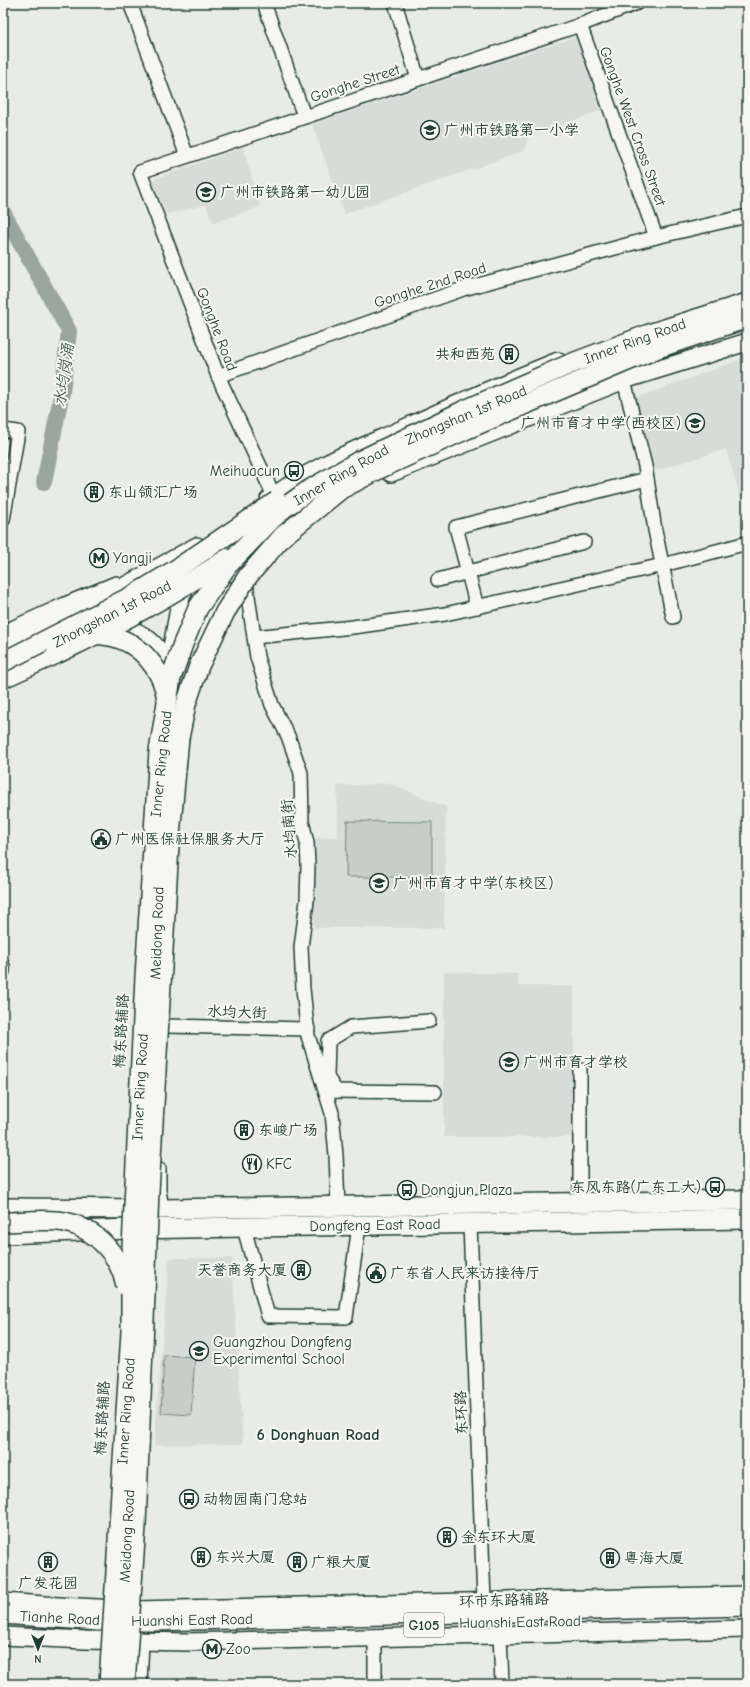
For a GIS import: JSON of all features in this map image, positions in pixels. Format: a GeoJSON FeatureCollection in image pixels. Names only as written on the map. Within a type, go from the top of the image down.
{"type":"FeatureCollection","features":[{"type":"Feature","properties":{"kind":"highway","name":"Inner Ring Road"},"geometry":{"type":"LineString","coordinates":[[109,1684],[131,1332],[132,1231],[159,759],[168,692],[176,662],[198,608],[216,580],[250,540],[284,508],[309,490],[359,461],[522,384],[592,356],[674,326],[747,303]]}},
{"type":"Feature","properties":{"kind":"highway","name":"Inner Ring Road"},"geometry":{"type":"LineString","coordinates":[[125,1684],[136,1526],[162,852],[179,738],[192,685],[207,647],[236,594],[263,557],[283,536],[340,489],[381,468],[466,429],[587,377],[658,348],[747,318]]}},
{"type":"Feature","properties":{"kind":"highway"},"geometry":{"type":"LineString","coordinates":[[3,662],[85,620],[172,572],[311,477],[340,461],[390,438],[465,410]]}},
{"type":"Feature","properties":{"kind":"highway"},"geometry":{"type":"LineString","coordinates":[[3,678],[94,636],[177,591],[287,519],[340,489]]}},
{"type":"Feature","properties":{"kind":"highway"},"geometry":{"type":"LineString","coordinates":[[3,662],[63,638],[89,634],[122,638],[147,657],[156,668],[164,686],[168,705],[162,852]]}},
{"type":"Feature","properties":{"kind":"highway"},"geometry":{"type":"LineString","coordinates":[[144,1510],[155,1271],[152,1135]]}},
{"type":"Feature","properties":{"kind":"highway","name":"Dongfeng East Road"},"geometry":{"type":"LineString","coordinates":[[3,1208],[162,1209],[747,1200]]}},
{"type":"Feature","properties":{"kind":"highway","name":"Dongfeng East Road"},"geometry":{"type":"LineString","coordinates":[[3,1234],[137,1229],[747,1219]]}},
{"type":"Feature","properties":{"kind":"highway"},"geometry":{"type":"LineString","coordinates":[[3,1222],[56,1221],[75,1226],[86,1231],[104,1244],[117,1259],[124,1278],[127,1299],[122,1469]]}},
{"type":"Feature","properties":{"kind":"highway","name":"Huanshi East Road"},"geometry":{"type":"LineString","coordinates":[[120,1616],[747,1606]]}},
{"type":"Feature","properties":{"kind":"highway","name":"Tianhe Road"},"geometry":{"type":"LineString","coordinates":[[3,1614],[120,1616]]}},
{"type":"Feature","properties":{"kind":"highway"},"geometry":{"type":"LineString","coordinates":[[120,1616],[139,1642],[137,1684]]}},
{"type":"Feature","properties":{"kind":"highway","name":"Huanshi East Road"},"geometry":{"type":"LineString","coordinates":[[120,1616],[190,1630],[500,1628],[747,1617]]}},
{"type":"Feature","properties":{"kind":"highway","name":"Tianhe Road"},"geometry":{"type":"LineString","coordinates":[[3,1625],[120,1616]]}},
{"type":"Feature","properties":{"kind":"main road","name":"Zhongshan 1st Road"},"geometry":{"type":"LineString","coordinates":[[3,645],[90,604],[306,490],[424,432],[613,353],[747,308]]}},
{"type":"Feature","properties":{"kind":"main road"},"geometry":{"type":"LineString","coordinates":[[653,370],[683,357],[747,335]]}},
{"type":"Feature","properties":{"kind":"main road","name":"Zhongshan 1st Road"},"geometry":{"type":"LineString","coordinates":[[245,542],[336,496],[624,380],[747,342]]}},
{"type":"Feature","properties":{"kind":"main road"},"geometry":{"type":"LineString","coordinates":[[180,586],[196,577],[275,518],[306,490]]}},
{"type":"Feature","properties":{"kind":"main road"},"geometry":{"type":"LineString","coordinates":[[188,657],[211,616],[228,592],[293,517]]}},
{"type":"Feature","properties":{"kind":"main road","name":"Zhongshan 1st Road"},"geometry":{"type":"LineString","coordinates":[[3,667],[180,586],[219,555]]}},
{"type":"Feature","properties":{"kind":"main road"},"geometry":{"type":"LineString","coordinates":[[148,573],[169,576],[180,586],[196,609],[197,620],[195,638],[188,657]]}},
{"type":"Feature","properties":{"kind":"main road","name":"Meidong Road"},"geometry":{"type":"LineString","coordinates":[[133,1209],[162,852],[164,710],[180,586]]}},
{"type":"Feature","properties":{"kind":"main road"},"geometry":{"type":"LineString","coordinates":[[84,630],[109,627],[120,628],[142,634],[153,642],[159,650],[166,665],[168,674]]}},
{"type":"Feature","properties":{"kind":"main road","name":"Meidong Road"},"geometry":{"type":"LineString","coordinates":[[162,1209],[151,1189],[148,1176],[164,918],[162,816],[169,722],[177,686],[188,657]]}},
{"type":"Feature","properties":{"kind":"main road","name":"Meidong Road"},"geometry":{"type":"LineString","coordinates":[[120,1616],[137,1229]]}},
{"type":"Feature","properties":{"kind":"main road","name":"环市东路辅路"},"geometry":{"type":"LineString","coordinates":[[3,1602],[120,1616],[484,1601],[747,1595]]}},
{"type":"Feature","properties":{"kind":"main road"},"geometry":{"type":"LineString","coordinates":[[3,1636],[139,1642],[375,1637],[500,1628],[747,1629]]}},
{"type":"Feature","properties":{"kind":"street"},"geometry":{"type":"LineString","coordinates":[[130,3],[187,156]]}},
{"type":"Feature","properties":{"kind":"street"},"geometry":{"type":"LineString","coordinates":[[264,3],[304,116]]}},
{"type":"Feature","properties":{"kind":"street"},"geometry":{"type":"LineString","coordinates":[[395,3],[418,79]]}},
{"type":"Feature","properties":{"kind":"street","name":"Gonghe Street"},"geometry":{"type":"LineString","coordinates":[[140,172],[580,25],[637,3]]}},
{"type":"Feature","properties":{"kind":"street","name":"Gonghe West Cross Street"},"geometry":{"type":"LineString","coordinates":[[580,25],[656,237]]}},
{"type":"Feature","properties":{"kind":"street","name":"Gonghe Road"},"geometry":{"type":"LineString","coordinates":[[140,172],[218,376],[273,494]]}},
{"type":"Feature","properties":{"kind":"street","name":"Gonghe 2nd Road"},"geometry":{"type":"LineString","coordinates":[[218,376],[463,289],[656,237],[747,216]]}},
{"type":"Feature","properties":{"kind":"street"},"geometry":{"type":"LineString","coordinates":[[252,518],[262,504],[273,494],[317,468],[381,436],[563,358],[593,352],[613,353]]}},
{"type":"Feature","properties":{"kind":"street"},"geometry":{"type":"LineString","coordinates":[[624,380],[647,479],[655,530],[673,617]]}},
{"type":"Feature","properties":{"kind":"street"},"geometry":{"type":"LineString","coordinates":[[3,430],[18,432],[3,520]]}},
{"type":"Feature","properties":{"kind":"street"},"geometry":{"type":"LineString","coordinates":[[381,436],[424,432]]}},
{"type":"Feature","properties":{"kind":"street"},"geometry":{"type":"LineString","coordinates":[[477,607],[456,527],[647,479]]}},
{"type":"Feature","properties":{"kind":"street"},"geometry":{"type":"LineString","coordinates":[[438,580],[584,542]]}},
{"type":"Feature","properties":{"kind":"street"},"geometry":{"type":"LineString","coordinates":[[254,637],[353,627],[444,614],[663,565],[747,544]]}},
{"type":"Feature","properties":{"kind":"street","name":"水均南街"},"geometry":{"type":"LineString","coordinates":[[244,572],[257,657],[272,705],[291,742],[301,773],[302,821],[307,843],[308,865],[307,901],[301,947],[303,989],[308,1029],[330,1091]]}},
{"type":"Feature","properties":{"kind":"street"},"geometry":{"type":"LineString","coordinates":[[3,632],[101,589],[148,573]]}},
{"type":"Feature","properties":{"kind":"street"},"geometry":{"type":"LineString","coordinates":[[3,684],[109,636],[126,633],[142,634]]}},
{"type":"Feature","properties":{"kind":"street"},"geometry":{"type":"LineString","coordinates":[[162,1209],[158,1174],[166,1026],[164,918]]}},
{"type":"Feature","properties":{"kind":"street"},"geometry":{"type":"LineString","coordinates":[[3,966],[3,971]]}},
{"type":"Feature","properties":{"kind":"street"},"geometry":{"type":"LineString","coordinates":[[338,1206],[335,1135],[327,1077],[328,1041],[351,1027],[429,1021]]}},
{"type":"Feature","properties":{"kind":"street","name":"水均大街"},"geometry":{"type":"LineString","coordinates":[[166,1026],[308,1029]]}},
{"type":"Feature","properties":{"kind":"street"},"geometry":{"type":"LineString","coordinates":[[580,1070],[580,1202]]}},
{"type":"Feature","properties":{"kind":"street"},"geometry":{"type":"LineString","coordinates":[[330,1091],[435,1092]]}},
{"type":"Feature","properties":{"kind":"street","name":"东环路"},"geometry":{"type":"LineString","coordinates":[[470,1224],[484,1601]]}},
{"type":"Feature","properties":{"kind":"street"},"geometry":{"type":"LineString","coordinates":[[244,1228],[268,1316],[346,1317],[359,1226]]}},
{"type":"Feature","properties":{"kind":"street"},"geometry":{"type":"LineString","coordinates":[[120,1616],[144,1510]]}},
{"type":"Feature","properties":{"kind":"street"},"geometry":{"type":"LineString","coordinates":[[500,1628],[502,1684]]}},
{"type":"Feature","properties":{"kind":"street"},"geometry":{"type":"LineString","coordinates":[[375,1637],[375,1684]]}},
{"type":"Feature","properties":{"kind":"shaded area","name":"广州市铁路第一小学"},"geometry":{"type":"Polygon","coordinates":[[[578,36],[603,110],[528,137],[524,151],[344,214],[312,124],[578,36]]]}},
{"type":"Feature","properties":{"kind":"shaded area","name":"广州市铁路第一幼儿园"},"geometry":{"type":"Polygon","coordinates":[[[243,147],[260,207],[213,223],[206,205],[167,214],[151,180],[243,147]]]}},
{"type":"Feature","properties":{"kind":"shaded area","name":"广州市育才中学(西校区)"},"geometry":{"type":"Polygon","coordinates":[[[747,357],[747,499],[741,500],[726,449],[655,471],[636,398],[747,357]]]}},
{"type":"Feature","properties":{"kind":"shaded area","name":"广州市育才中学(东校区)"},"geometry":{"type":"Polygon","coordinates":[[[389,783],[446,807],[444,928],[314,928],[313,838],[338,837],[337,786],[389,783]]]}},
{"type":"Feature","properties":{"kind":"shaded area"},"geometry":{"type":"Polygon","coordinates":[[[347,821],[432,822],[432,877],[346,877],[347,821]]]}},
{"type":"Feature","properties":{"kind":"shaded area","name":"广州市育才学校"},"geometry":{"type":"Polygon","coordinates":[[[444,972],[518,974],[518,986],[574,986],[574,1137],[444,1137],[444,972]]]}},
{"type":"Feature","properties":{"kind":"shaded area","name":"Guangzhou Dongfeng Experimental School"},"geometry":{"type":"Polygon","coordinates":[[[169,1258],[232,1258],[243,1444],[154,1445],[169,1258]]]}},
{"type":"Feature","properties":{"kind":"shaded area"},"geometry":{"type":"Polygon","coordinates":[[[164,1355],[195,1357],[191,1415],[161,1413],[164,1355]]]}},
{"type":"Feature","properties":{"kind":"waterway","name":"水均岗涌"},"geometry":{"type":"LineString","coordinates":[[3,212],[69,331],[62,392],[44,482]]}},
{"type":"Feature","properties":{"kind":"place","name":"广州市铁路第一小学"},"geometry":{"type":"Point","coordinates":[430,130]}},
{"type":"Feature","properties":{"kind":"place","name":"广州市铁路第一幼儿园"},"geometry":{"type":"Point","coordinates":[206,192]}},
{"type":"Feature","properties":{"kind":"place","name":"共和西苑"},"geometry":{"type":"Point","coordinates":[509,354]}},
{"type":"Feature","properties":{"kind":"place","name":"广州市育才中学(西校区)"},"geometry":{"type":"Point","coordinates":[695,423]}},
{"type":"Feature","properties":{"kind":"place","name":"Meihuacun"},"geometry":{"type":"Point","coordinates":[294,471]}},
{"type":"Feature","properties":{"kind":"place","name":"东山领汇广场"},"geometry":{"type":"Point","coordinates":[94,492]}},
{"type":"Feature","properties":{"kind":"place","name":"Yangji"},"geometry":{"type":"Point","coordinates":[99,558]}},
{"type":"Feature","properties":{"kind":"place","name":"广州医保社保服务大厅"},"geometry":{"type":"Point","coordinates":[101,839]}},
{"type":"Feature","properties":{"kind":"place","name":"广州市育才中学(东校区)"},"geometry":{"type":"Point","coordinates":[379,883]}},
{"type":"Feature","properties":{"kind":"place","name":"广州市育才学校"},"geometry":{"type":"Point","coordinates":[509,1062]}},
{"type":"Feature","properties":{"kind":"place","name":"东峻广场"},"geometry":{"type":"Point","coordinates":[244,1130]}},
{"type":"Feature","properties":{"kind":"place","name":"KFC"},"geometry":{"type":"Point","coordinates":[252,1164]}},
{"type":"Feature","properties":{"kind":"place","name":"东风东路(广东工大)"},"geometry":{"type":"Point","coordinates":[715,1187]}},
{"type":"Feature","properties":{"kind":"place","name":"Dongjun Plaza"},"geometry":{"type":"Point","coordinates":[407,1190]}},
{"type":"Feature","properties":{"kind":"place","name":"天誉商务大厦"},"geometry":{"type":"Point","coordinates":[301,1270]}},
{"type":"Feature","properties":{"kind":"place","name":"广东省人民来访接待厅"},"geometry":{"type":"Point","coordinates":[376,1273]}},
{"type":"Feature","properties":{"kind":"place","name":"Guangzhou Dongfeng Experimental School"},"geometry":{"type":"Point","coordinates":[199,1351]}},
{"type":"Feature","properties":{"kind":"place","name":"动物园南门总站"},"geometry":{"type":"Point","coordinates":[189,1499]}},
{"type":"Feature","properties":{"kind":"place","name":"金东环大厦"},"geometry":{"type":"Point","coordinates":[447,1537]}},
{"type":"Feature","properties":{"kind":"place","name":"东兴大厦"},"geometry":{"type":"Point","coordinates":[201,1557]}},
{"type":"Feature","properties":{"kind":"place","name":"粤海大厦"},"geometry":{"type":"Point","coordinates":[610,1558]}},
{"type":"Feature","properties":{"kind":"place","name":"广发花园"},"geometry":{"type":"Point","coordinates":[48,1562]}},
{"type":"Feature","properties":{"kind":"place","name":"广粮大厦"},"geometry":{"type":"Point","coordinates":[297,1562]}},
{"type":"Feature","properties":{"kind":"place","name":"Zoo"},"geometry":{"type":"Point","coordinates":[212,1649]}},
{"type":"Feature","properties":{"kind":"district","name":"6 Donghuan Road"},"geometry":{"type":"Point","coordinates":[318,1434]}}]}
